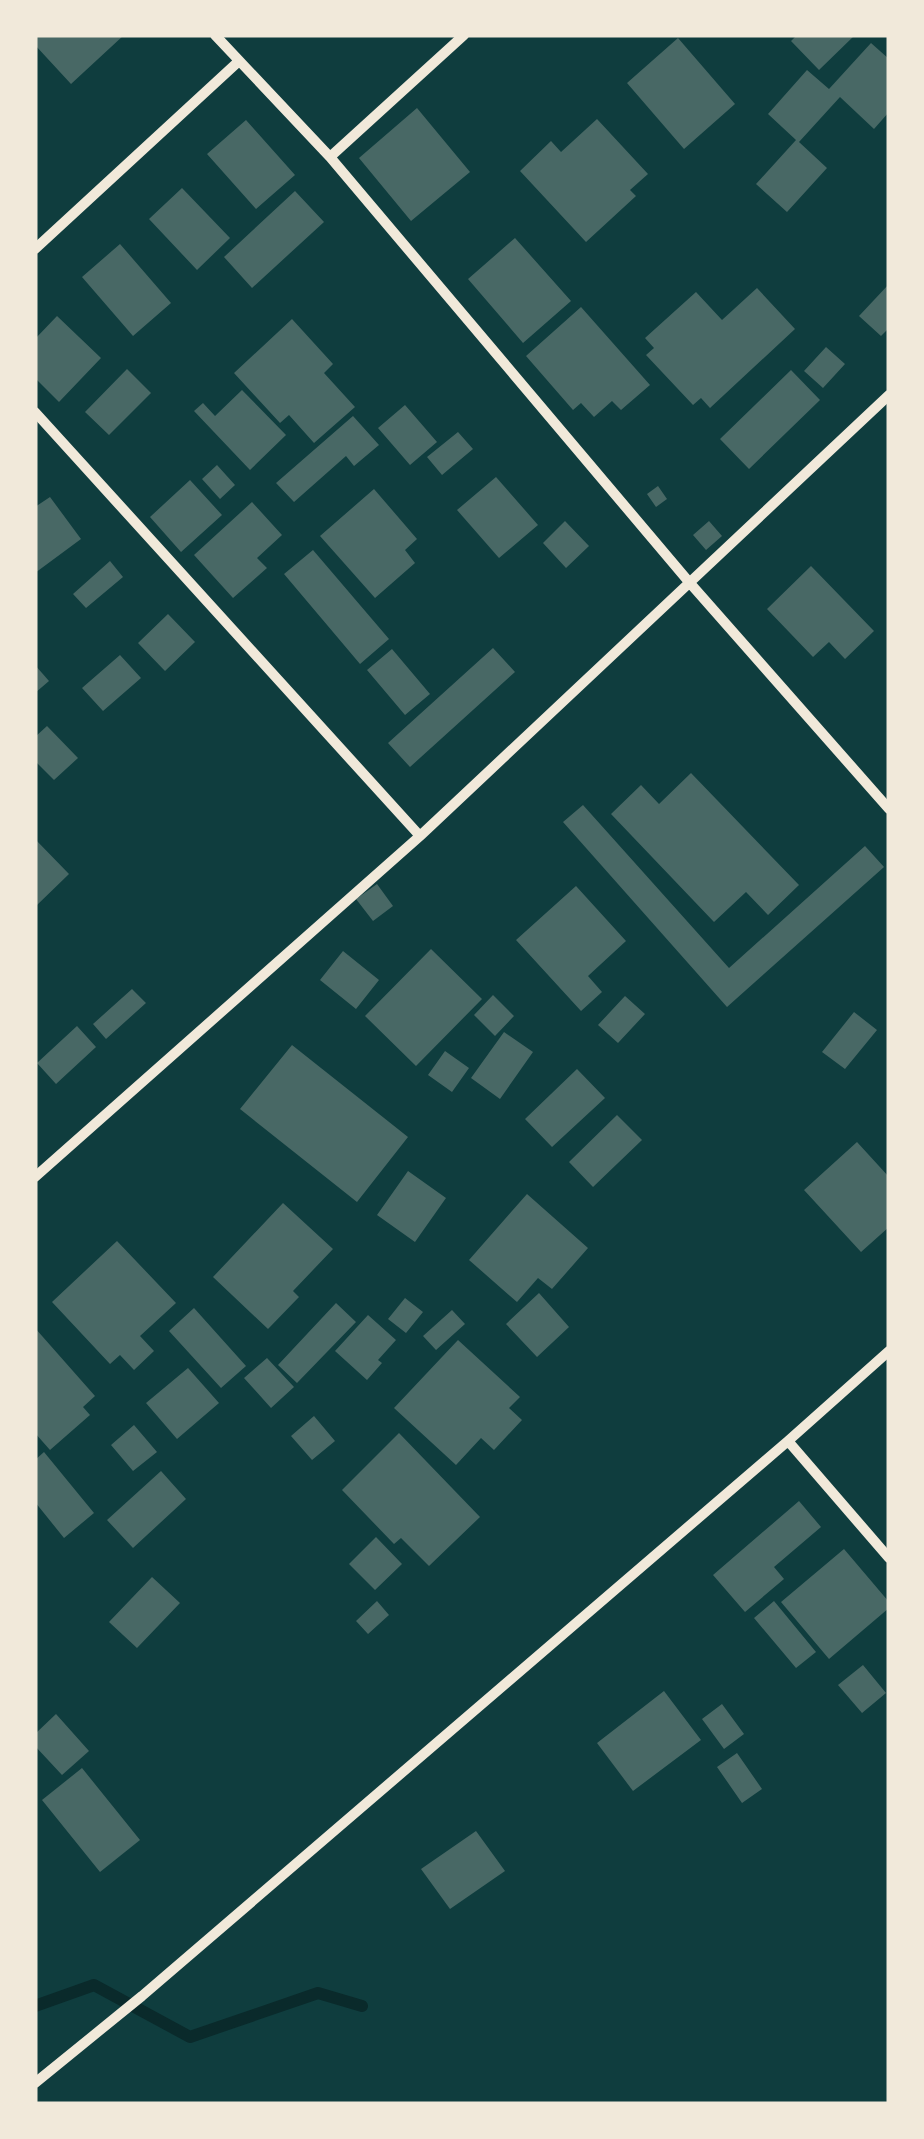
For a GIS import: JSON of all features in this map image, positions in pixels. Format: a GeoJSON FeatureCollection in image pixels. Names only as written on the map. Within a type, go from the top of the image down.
{"type":"FeatureCollection","features":[{"type":"Feature","properties":{"kind":"street"},"geometry":{"type":"LineString","coordinates":[[215,35],[330,157],[689,582],[889,809]]}},
{"type":"Feature","properties":{"kind":"street"},"geometry":{"type":"LineString","coordinates":[[330,157],[464,35]]}},
{"type":"Feature","properties":{"kind":"street"},"geometry":{"type":"LineString","coordinates":[[35,249],[239,61]]}},
{"type":"Feature","properties":{"kind":"street"},"geometry":{"type":"LineString","coordinates":[[35,1178],[420,836],[889,395]]}},
{"type":"Feature","properties":{"kind":"street"},"geometry":{"type":"LineString","coordinates":[[35,412],[420,836]]}},
{"type":"Feature","properties":{"kind":"street"},"geometry":{"type":"LineString","coordinates":[[35,2083],[118,2017],[889,1351]]}},
{"type":"Feature","properties":{"kind":"street"},"geometry":{"type":"LineString","coordinates":[[788,1442],[889,1558]]}},
{"type":"Feature","properties":{"kind":"building"},"geometry":{"type":"Polygon","coordinates":[[[35,35],[124,35],[71,84],[35,45],[35,35]]]}},
{"type":"Feature","properties":{"kind":"building"},"geometry":{"type":"Polygon","coordinates":[[[797,35],[855,35],[819,70],[791,41],[797,35]]]}},
{"type":"Feature","properties":{"kind":"building"},"geometry":{"type":"Polygon","coordinates":[[[678,38],[735,104],[684,149],[627,83],[678,38]]]}},
{"type":"Feature","properties":{"kind":"building"},"geometry":{"type":"Polygon","coordinates":[[[871,43],[889,59],[889,112],[874,129],[840,97],[799,142],[827,168],[787,212],[756,184],[796,140],[768,114],[807,70],[829,89],[871,43]]]}},
{"type":"Feature","properties":{"kind":"building"},"geometry":{"type":"Polygon","coordinates":[[[417,108],[470,172],[411,221],[359,158],[417,108]]]}},
{"type":"Feature","properties":{"kind":"building"},"geometry":{"type":"Polygon","coordinates":[[[597,119],[648,174],[630,190],[636,196],[586,242],[520,171],[551,141],[561,152],[597,119]]]}},
{"type":"Feature","properties":{"kind":"building"},"geometry":{"type":"Polygon","coordinates":[[[246,120],[295,175],[256,209],[207,154],[246,120]]]}},
{"type":"Feature","properties":{"kind":"building"},"geometry":{"type":"Polygon","coordinates":[[[182,188],[230,238],[197,270],[149,219],[182,188]]]}},
{"type":"Feature","properties":{"kind":"building"},"geometry":{"type":"Polygon","coordinates":[[[295,191],[324,222],[252,288],[224,257],[295,191]]]}},
{"type":"Feature","properties":{"kind":"building"},"geometry":{"type":"Polygon","coordinates":[[[515,238],[571,301],[523,343],[468,279],[515,238]]]}},
{"type":"Feature","properties":{"kind":"building"},"geometry":{"type":"Polygon","coordinates":[[[120,244],[171,303],[133,336],[82,277],[120,244]]]}},
{"type":"Feature","properties":{"kind":"building"},"geometry":{"type":"Polygon","coordinates":[[[889,284],[889,328],[881,336],[859,316],[889,284]]]}},
{"type":"Feature","properties":{"kind":"building"},"geometry":{"type":"Polygon","coordinates":[[[757,288],[795,329],[710,408],[701,398],[693,405],[646,355],[654,348],[645,338],[696,292],[722,320],[757,288]]]}},
{"type":"Feature","properties":{"kind":"building"},"geometry":{"type":"Polygon","coordinates":[[[581,307],[650,385],[621,410],[612,401],[594,417],[581,403],[573,410],[526,356],[581,307]]]}},
{"type":"Feature","properties":{"kind":"building"},"geometry":{"type":"Polygon","coordinates":[[[57,316],[101,358],[59,402],[35,378],[35,339],[57,316]]]}},
{"type":"Feature","properties":{"kind":"building"},"geometry":{"type":"Polygon","coordinates":[[[292,319],[333,364],[324,373],[355,407],[314,443],[289,415],[280,423],[234,373],[292,319]]]}},
{"type":"Feature","properties":{"kind":"building"},"geometry":{"type":"Polygon","coordinates":[[[826,347],[845,364],[823,388],[804,371],[826,347]]]}},
{"type":"Feature","properties":{"kind":"building"},"geometry":{"type":"Polygon","coordinates":[[[127,369],[151,393],[109,435],[85,412],[127,369]]]}},
{"type":"Feature","properties":{"kind":"building"},"geometry":{"type":"Polygon","coordinates":[[[791,370],[820,400],[749,469],[720,439],[791,370]]]}},
{"type":"Feature","properties":{"kind":"building"},"geometry":{"type":"Polygon","coordinates":[[[242,390],[286,435],[250,470],[194,411],[203,403],[215,416],[242,390]]]}},
{"type":"Feature","properties":{"kind":"building"},"geometry":{"type":"Polygon","coordinates":[[[405,405],[437,442],[410,465],[378,428],[405,405]]]}},
{"type":"Feature","properties":{"kind":"building"},"geometry":{"type":"Polygon","coordinates":[[[353,416],[379,445],[354,466],[346,456],[294,502],[276,483],[353,416]]]}},
{"type":"Feature","properties":{"kind":"building"},"geometry":{"type":"Polygon","coordinates":[[[458,432],[473,449],[442,475],[427,457],[458,432]]]}},
{"type":"Feature","properties":{"kind":"building"},"geometry":{"type":"Polygon","coordinates":[[[217,465],[235,485],[220,499],[202,479],[217,465]]]}},
{"type":"Feature","properties":{"kind":"building"},"geometry":{"type":"Polygon","coordinates":[[[496,477],[538,525],[499,558],[457,510],[496,477]]]}},
{"type":"Feature","properties":{"kind":"building"},"geometry":{"type":"Polygon","coordinates":[[[190,480],[222,515],[181,552],[150,517],[190,480]]]}},
{"type":"Feature","properties":{"kind":"building"},"geometry":{"type":"Polygon","coordinates":[[[658,486],[667,499],[656,507],[647,494],[658,486]]]}},
{"type":"Feature","properties":{"kind":"building"},"geometry":{"type":"Polygon","coordinates":[[[374,489],[417,539],[405,550],[415,563],[375,598],[320,536],[374,489]]]}},
{"type":"Feature","properties":{"kind":"building"},"geometry":{"type":"Polygon","coordinates":[[[50,497],[81,539],[35,573],[35,507],[50,497]]]}},
{"type":"Feature","properties":{"kind":"building"},"geometry":{"type":"Polygon","coordinates":[[[252,502],[282,535],[257,558],[267,568],[233,598],[194,555],[252,502]]]}},
{"type":"Feature","properties":{"kind":"building"},"geometry":{"type":"Polygon","coordinates":[[[565,521],[589,546],[566,568],[543,543],[565,521]]]}},
{"type":"Feature","properties":{"kind":"building"},"geometry":{"type":"Polygon","coordinates":[[[709,521],[722,536],[706,550],[693,535],[709,521]]]}},
{"type":"Feature","properties":{"kind":"building"},"geometry":{"type":"Polygon","coordinates":[[[313,550],[389,639],[360,664],[284,574],[313,550]]]}},
{"type":"Feature","properties":{"kind":"building"},"geometry":{"type":"Polygon","coordinates":[[[110,561],[123,577],[86,608],[73,594],[110,561]]]}},
{"type":"Feature","properties":{"kind":"building"},"geometry":{"type":"Polygon","coordinates":[[[811,566],[874,631],[845,659],[829,642],[813,657],[767,609],[811,566]]]}},
{"type":"Feature","properties":{"kind":"building"},"geometry":{"type":"Polygon","coordinates":[[[168,614],[195,642],[165,671],[138,643],[168,614]]]}},
{"type":"Feature","properties":{"kind":"building"},"geometry":{"type":"Polygon","coordinates":[[[493,648],[515,672],[410,767],[388,743],[493,648]]]}},
{"type":"Feature","properties":{"kind":"building"},"geometry":{"type":"Polygon","coordinates":[[[392,649],[430,694],[405,715],[367,670],[392,649]]]}},
{"type":"Feature","properties":{"kind":"building"},"geometry":{"type":"Polygon","coordinates":[[[120,655],[141,678],[103,711],[82,688],[120,655]]]}},
{"type":"Feature","properties":{"kind":"building"},"geometry":{"type":"Polygon","coordinates":[[[35,665],[49,681],[35,693],[35,665]]]}},
{"type":"Feature","properties":{"kind":"building"},"geometry":{"type":"Polygon","coordinates":[[[47,726],[78,758],[54,780],[35,761],[35,737],[47,726]]]}},
{"type":"Feature","properties":{"kind":"building"},"geometry":{"type":"Polygon","coordinates":[[[691,773],[799,885],[768,915],[746,892],[714,922],[611,814],[641,785],[659,804],[691,773]]]}},
{"type":"Feature","properties":{"kind":"building"},"geometry":{"type":"Polygon","coordinates":[[[583,805],[729,968],[865,846],[884,867],[727,1007],[563,822],[583,805]]]}},
{"type":"Feature","properties":{"kind":"building"},"geometry":{"type":"Polygon","coordinates":[[[35,839],[69,874],[35,907],[35,839]]]}},
{"type":"Feature","properties":{"kind":"building"},"geometry":{"type":"Polygon","coordinates":[[[377,884],[393,906],[373,921],[356,899],[377,884]]]}},
{"type":"Feature","properties":{"kind":"building"},"geometry":{"type":"Polygon","coordinates":[[[576,886],[626,941],[588,976],[602,992],[581,1011],[516,940],[576,886]]]}},
{"type":"Feature","properties":{"kind":"building"},"geometry":{"type":"Polygon","coordinates":[[[431,949],[482,999],[416,1066],[365,1016],[431,949]]]}},
{"type":"Feature","properties":{"kind":"building"},"geometry":{"type":"Polygon","coordinates":[[[343,951],[379,980],[356,1009],[320,980],[343,951]]]}},
{"type":"Feature","properties":{"kind":"building"},"geometry":{"type":"Polygon","coordinates":[[[132,989],[146,1003],[106,1039],[93,1024],[132,989]]]}},
{"type":"Feature","properties":{"kind":"building"},"geometry":{"type":"Polygon","coordinates":[[[493,995],[514,1016],[495,1036],[474,1015],[493,995]]]}},
{"type":"Feature","properties":{"kind":"building"},"geometry":{"type":"Polygon","coordinates":[[[625,996],[645,1014],[618,1043],[598,1025],[625,996]]]}},
{"type":"Feature","properties":{"kind":"building"},"geometry":{"type":"Polygon","coordinates":[[[854,1012],[877,1030],[845,1069],[822,1052],[854,1012]]]}},
{"type":"Feature","properties":{"kind":"building"},"geometry":{"type":"Polygon","coordinates":[[[77,1026],[96,1047],[56,1084],[37,1063],[77,1026]]]}},
{"type":"Feature","properties":{"kind":"building"},"geometry":{"type":"Polygon","coordinates":[[[504,1032],[533,1052],[500,1099],[471,1078],[504,1032]]]}},
{"type":"Feature","properties":{"kind":"building"},"geometry":{"type":"Polygon","coordinates":[[[292,1045],[408,1137],[357,1202],[240,1109],[292,1045]]]}},
{"type":"Feature","properties":{"kind":"building"},"geometry":{"type":"Polygon","coordinates":[[[445,1051],[469,1068],[452,1092],[428,1075],[445,1051]]]}},
{"type":"Feature","properties":{"kind":"building"},"geometry":{"type":"Polygon","coordinates":[[[577,1069],[605,1098],[552,1147],[525,1119],[577,1069]]]}},
{"type":"Feature","properties":{"kind":"building"},"geometry":{"type":"Polygon","coordinates":[[[617,1115],[642,1140],[593,1187],[569,1162],[617,1115]]]}},
{"type":"Feature","properties":{"kind":"building"},"geometry":{"type":"Polygon","coordinates":[[[857,1142],[889,1177],[889,1227],[861,1252],[804,1190],[857,1142]]]}},
{"type":"Feature","properties":{"kind":"building"},"geometry":{"type":"Polygon","coordinates":[[[408,1171],[446,1198],[415,1242],[377,1215],[408,1171]]]}},
{"type":"Feature","properties":{"kind":"building"},"geometry":{"type":"Polygon","coordinates":[[[527,1194],[588,1248],[552,1289],[538,1278],[517,1302],[469,1260],[527,1194]]]}},
{"type":"Feature","properties":{"kind":"building"},"geometry":{"type":"Polygon","coordinates":[[[283,1203],[333,1249],[293,1291],[299,1297],[268,1329],[213,1277],[283,1203]]]}},
{"type":"Feature","properties":{"kind":"building"},"geometry":{"type":"Polygon","coordinates":[[[117,1241],[176,1303],[140,1336],[154,1351],[134,1370],[120,1355],[110,1364],[52,1302],[117,1241]]]}},
{"type":"Feature","properties":{"kind":"building"},"geometry":{"type":"Polygon","coordinates":[[[539,1293],[569,1327],[537,1357],[506,1324],[539,1293]]]}},
{"type":"Feature","properties":{"kind":"building"},"geometry":{"type":"Polygon","coordinates":[[[405,1298],[423,1312],[406,1333],[388,1319],[405,1298]]]}},
{"type":"Feature","properties":{"kind":"building"},"geometry":{"type":"Polygon","coordinates":[[[336,1303],[356,1322],[297,1383],[278,1365],[336,1303]]]}},
{"type":"Feature","properties":{"kind":"building"},"geometry":{"type":"Polygon","coordinates":[[[194,1308],[246,1366],[221,1388],[169,1331],[194,1308]]]}},
{"type":"Feature","properties":{"kind":"building"},"geometry":{"type":"Polygon","coordinates":[[[452,1310],[465,1324],[436,1350],[423,1336],[452,1310]]]}},
{"type":"Feature","properties":{"kind":"building"},"geometry":{"type":"Polygon","coordinates":[[[368,1315],[396,1340],[367,1380],[335,1351],[368,1315]]]}},
{"type":"Feature","properties":{"kind":"building"},"geometry":{"type":"Polygon","coordinates":[[[35,1328],[95,1396],[83,1407],[90,1415],[50,1450],[35,1433],[35,1328]]]}},
{"type":"Feature","properties":{"kind":"building"},"geometry":{"type":"Polygon","coordinates":[[[458,1340],[520,1397],[509,1408],[522,1420],[494,1450],[481,1438],[456,1465],[394,1408],[458,1340]]]}},
{"type":"Feature","properties":{"kind":"building"},"geometry":{"type":"Polygon","coordinates":[[[267,1358],[294,1387],[271,1408],[244,1378],[267,1358]]]}},
{"type":"Feature","properties":{"kind":"building"},"geometry":{"type":"Polygon","coordinates":[[[188,1368],[219,1403],[177,1439],[146,1403],[188,1368]]]}},
{"type":"Feature","properties":{"kind":"building"},"geometry":{"type":"Polygon","coordinates":[[[314,1416],[335,1441],[312,1460],[291,1436],[314,1416]]]}},
{"type":"Feature","properties":{"kind":"building"},"geometry":{"type":"Polygon","coordinates":[[[134,1425],[157,1452],[133,1471],[111,1445],[134,1425]]]}},
{"type":"Feature","properties":{"kind":"building"},"geometry":{"type":"Polygon","coordinates":[[[399,1433],[480,1517],[429,1566],[401,1538],[394,1544],[342,1490],[399,1433]]]}},
{"type":"Feature","properties":{"kind":"building"},"geometry":{"type":"Polygon","coordinates":[[[44,1452],[94,1513],[64,1538],[35,1502],[35,1460],[44,1452]]]}},
{"type":"Feature","properties":{"kind":"building"},"geometry":{"type":"Polygon","coordinates":[[[161,1471],[186,1499],[133,1548],[107,1520],[161,1471]]]}},
{"type":"Feature","properties":{"kind":"building"},"geometry":{"type":"Polygon","coordinates":[[[799,1501],[821,1527],[774,1567],[784,1579],[745,1612],[713,1575],[799,1501]]]}},
{"type":"Feature","properties":{"kind":"building"},"geometry":{"type":"Polygon","coordinates":[[[376,1537],[402,1564],[375,1590],[349,1564],[376,1537]]]}},
{"type":"Feature","properties":{"kind":"building"},"geometry":{"type":"Polygon","coordinates":[[[844,1549],[889,1602],[889,1608],[829,1659],[781,1602],[844,1549]]]}},
{"type":"Feature","properties":{"kind":"building"},"geometry":{"type":"Polygon","coordinates":[[[152,1577],[180,1603],[137,1648],[109,1622],[152,1577]]]}},
{"type":"Feature","properties":{"kind":"building"},"geometry":{"type":"Polygon","coordinates":[[[377,1601],[389,1615],[368,1634],[356,1621],[377,1601]]]}},
{"type":"Feature","properties":{"kind":"building"},"geometry":{"type":"Polygon","coordinates":[[[774,1601],[816,1652],[796,1668],[754,1618],[774,1601]]]}},
{"type":"Feature","properties":{"kind":"building"},"geometry":{"type":"Polygon","coordinates":[[[863,1665],[886,1693],[862,1713],[838,1685],[863,1665]]]}},
{"type":"Feature","properties":{"kind":"building"},"geometry":{"type":"Polygon","coordinates":[[[664,1691],[701,1740],[633,1791],[597,1743],[664,1691]]]}},
{"type":"Feature","properties":{"kind":"building"},"geometry":{"type":"Polygon","coordinates":[[[722,1704],[744,1734],[724,1749],[702,1719],[722,1704]]]}},
{"type":"Feature","properties":{"kind":"building"},"geometry":{"type":"Polygon","coordinates":[[[56,1714],[89,1751],[62,1775],[35,1746],[35,1734],[56,1714]]]}},
{"type":"Feature","properties":{"kind":"building"},"geometry":{"type":"Polygon","coordinates":[[[737,1753],[762,1789],[742,1803],[717,1767],[737,1753]]]}},
{"type":"Feature","properties":{"kind":"building"},"geometry":{"type":"Polygon","coordinates":[[[82,1768],[140,1840],[100,1872],[42,1800],[82,1768]]]}},
{"type":"Feature","properties":{"kind":"building"},"geometry":{"type":"Polygon","coordinates":[[[476,1831],[505,1871],[450,1909],[421,1869],[476,1831]]]}},
{"type":"Feature","properties":{"kind":"waterway"},"geometry":{"type":"LineString","coordinates":[[35,2006],[94,1985],[190,2037],[318,1993],[362,2006]]}}]}
